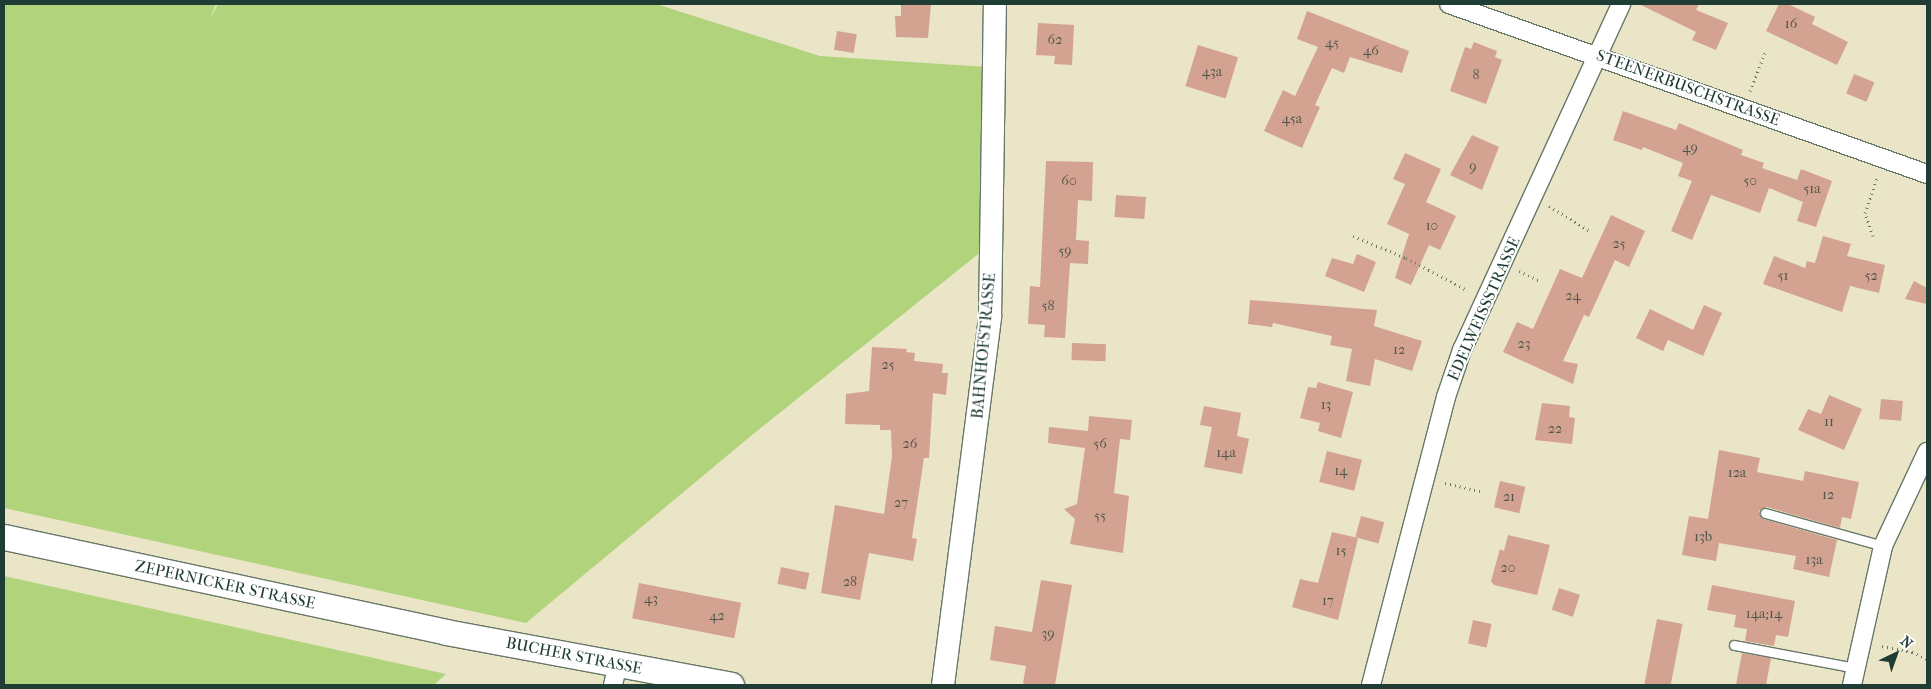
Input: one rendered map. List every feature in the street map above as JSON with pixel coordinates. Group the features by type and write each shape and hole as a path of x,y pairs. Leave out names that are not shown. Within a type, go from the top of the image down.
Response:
{"main road":[{"name":"ZEPERNICKER STRASSE","path":"4,537 446,632"},
{"name":"BUCHER STRASSE","path":"446,632 615,675 731,685"}],"street":[{"name":"BAHNHOFSTRASSE","path":"943,685 990,317 994,4"},
{"name":"STEENERBUSCHSTRASSE","path":"1449,4 1927,174"},
{"name":"EDELWEISSSTRASSE","path":"1371,685 1446,397 1485,300 1533,199 1620,4"},
{"path":"1852,685 1883,546 1927,452"}],"lane":[{"path":"1765,514 1883,546"},
{"path":"1734,644 1856,668"}],"path":[{"path":"1743,108 1766,50"},
{"path":"1874,236 1865,213 1883,159"},
{"path":"1533,199 1590,231"},
{"path":"1353,236 1406,258 1485,300"},
{"path":"1425,478 1480,491"},
{"path":"1861,643 1912,652 1927,658"}],"green space":[{"path":"4,4 216,4 210,19 218,4 656,4 820,56 987,67 992,243 752,435 526,623 4,508"},
{"path":"4,576 446,674 434,685 4,685"}],"building":[{"path":"901,4 931,4 928,38 896,37 895,16 901,16"},
{"path":"1639,4 1699,4 1696,10 1728,23 1716,50 1692,40 1696,32"},
{"path":"1779,4 1788,4 1815,17 1812,24 1848,42 1837,65 1766,31"},
{"path":"1307,11 1409,51 1402,73 1350,57 1344,73 1332,68 1315,105 1320,107 1302,148 1264,131 1283,90 1295,96 1318,47 1297,39"},
{"path":"1038,23 1074,25 1072,65 1054,64 1055,56 1036,55"},
{"path":"837,31 857,34 854,53 834,50"},
{"path":"1474,42 1497,51 1495,57 1502,60 1486,104 1450,91 1465,47 1471,49"},
{"path":"1198,45 1238,57 1226,98 1185,86"},
{"path":"1854,74 1874,82 1867,102 1846,93"},
{"path":"1623,111 1676,130 1679,123 1743,150 1741,155 1764,163 1762,168 1797,180 1801,169 1832,181 1816,227 1797,221 1803,202 1769,188 1760,213 1711,195 1692,240 1671,231 1692,181 1678,176 1683,163 1643,147 1642,150 1613,140"},
{"path":"1472,135 1499,147 1482,190 1450,175"},
{"path":"1405,153 1441,169 1426,202 1456,216 1440,250 1429,245 1411,285 1395,278 1409,234 1387,224 1405,184 1393,179"},
{"path":"1046,161 1093,162 1092,201 1078,200 1076,240 1089,241 1088,264 1070,263 1065,338 1044,337 1045,325 1028,324 1030,286 1040,287"},
{"path":"1116,195 1146,197 1144,219 1114,217"},
{"path":"1611,215 1645,231 1629,267 1615,260 1589,317 1584,315 1563,361 1578,364 1573,384 1503,352 1517,322 1533,329 1560,269 1582,278"},
{"path":"1823,236 1851,244 1847,256 1885,265 1879,293 1850,286 1842,312 1763,284 1774,256 1805,268 1807,261 1815,263"},
{"path":"1357,254 1376,262 1364,292 1325,276 1332,258 1353,264"},
{"path":"1914,281 1927,288 1927,304 1905,299"},
{"path":"1250,300 1377,310 1374,326 1422,341 1412,371 1375,359 1370,386 1346,381 1352,349 1330,345 1332,336 1273,323 1272,327 1248,324"},
{"path":"1704,305 1722,313 1703,356 1668,340 1663,351 1636,338 1650,309 1693,330"},
{"path":"1072,343 1106,344 1105,361 1071,360"},
{"path":"872,347 907,349 906,352 915,353 914,361 943,364 942,373 948,373 946,395 933,393 929,458 924,458 912,538 917,539 913,561 869,553 860,600 821,593 835,505 884,514 892,456 891,430 880,430 880,425 845,424 846,394 869,391"},
{"path":"1318,382 1353,392 1341,438 1318,431 1320,423 1300,418 1308,387 1316,388"},
{"path":"1829,395 1862,409 1844,450 1798,430 1808,409 1821,414"},
{"path":"1881,399 1903,401 1901,421 1879,419"},
{"path":"1542,403 1570,406 1569,417 1575,418 1572,444 1535,440"},
{"path":"1204,406 1241,413 1237,436 1249,439 1242,474 1204,467 1212,427 1200,425"},
{"path":"1089,416 1132,420 1130,440 1120,439 1114,493 1129,496 1123,553 1070,544 1075,519 1064,509 1077,504 1085,448 1048,443 1049,427 1088,431"},
{"path":"1719,450 1760,458 1757,472 1803,481 1805,471 1859,482 1851,519 1842,517 1840,528 1767,507 1759,511 1763,519 1837,540 1829,577 1793,569 1796,556 1719,543 1716,561 1682,555 1689,516 1708,519"},
{"path":"1327,451 1362,460 1354,491 1319,482"},
{"path":"1500,481 1525,487 1519,513 1494,507"},
{"path":"1361,516 1384,522 1378,543 1355,537"},
{"path":"1332,532 1358,538 1338,620 1292,607 1300,579 1318,583"},
{"path":"1508,535 1550,545 1537,595 1494,585 1491,581 1500,549 1504,551"},
{"path":"781,567 809,573 806,590 777,584"},
{"path":"1041,580 1072,585 1055,685 1027,685 1023,683 1026,666 990,660 995,626 1032,632"},
{"path":"639,583 741,603 734,638 632,618"},
{"path":"1712,585 1795,601 1788,637 1776,635 1774,646 1745,641 1747,629 1734,627 1736,615 1707,610"},
{"path":"1559,588 1580,595 1573,617 1552,610"},
{"path":"1657,619 1683,624 1671,685 1644,684"},
{"path":"1473,620 1492,624 1487,647 1468,643"},
{"path":"1742,653 1771,658 1766,685 1736,685"}]}
